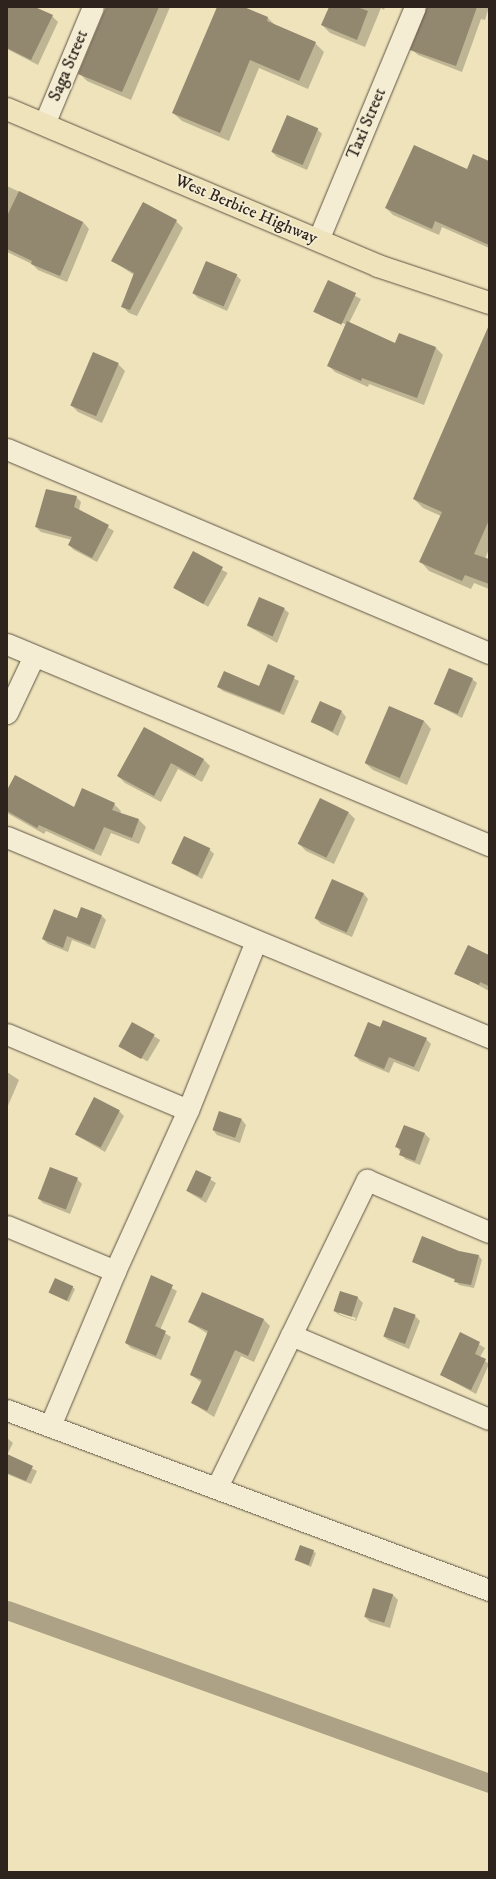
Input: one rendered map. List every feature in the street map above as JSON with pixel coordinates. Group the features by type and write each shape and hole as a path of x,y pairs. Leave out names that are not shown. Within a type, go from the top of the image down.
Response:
{"main road":[{"name":"West Berbice Highway","path":"7,109 378,266 489,303"}],"street":[{"name":"Saga Street","path":"44,124 93,7"},
{"name":"Taxi Street","path":"318,240 415,7"},
{"path":"7,449 489,653"},
{"path":"7,644 489,845"},
{"path":"7,713 34,656"},
{"path":"7,837 158,898 256,941 489,1037"},
{"path":"50,1426 115,1271 188,1110 256,941"},
{"path":"7,1034 188,1110"},
{"path":"217,1487 367,1180 489,1232"},
{"path":"7,1226 115,1271"},
{"path":"292,1335 489,1418"},
{"path":"7,1410 217,1487 489,1590"}],"building":[{"path":"7,7 35,7 53,15 31,60 7,48"},
{"path":"106,7 159,7 122,92 78,74"},
{"path":"217,7 244,7 268,17 267,21 316,42 299,81 250,60 220,133 172,113"},
{"path":"329,7 357,7 368,11 357,40 321,25"},
{"path":"427,7 477,7 456,66 410,50"},
{"path":"287,115 318,128 303,165 271,152"},
{"path":"414,145 467,169 473,154 489,161 489,245 435,221 432,229 385,208"},
{"path":"19,191 83,222 60,276 31,264 32,261 7,249 7,216"},
{"path":"143,202 177,220 130,310 121,307 134,273 111,261"},
{"path":"206,261 237,274 224,307 192,293"},
{"path":"328,280 356,293 341,325 313,312"},
{"path":"347,321 395,343 399,333 436,347 417,398 362,378 361,381 327,366"},
{"path":"489,325 489,520 474,554 489,559 489,584 465,575 462,581 419,562 442,512 413,499"},
{"path":"93,352 119,363 96,416 70,405"},
{"path":"46,489 77,496 74,507 109,525 92,558 68,545 72,537 35,527"},
{"path":"193,551 223,567 203,604 173,588"},
{"path":"259,597 285,608 273,636 247,626"},
{"path":"268,664 295,676 280,712 217,687 224,671 259,686"},
{"path":"449,668 473,678 458,714 434,704"},
{"path":"320,701 342,711 333,732 311,722"},
{"path":"389,706 424,721 400,778 365,763"},
{"path":"144,727 204,759 195,776 171,763 154,796 117,776"},
{"path":"15,775 74,807 82,788 115,803 112,810 139,819 132,838 104,827 94,850 39,825 37,828 7,811 7,790"},
{"path":"320,798 349,812 326,858 298,844"},
{"path":"184,836 210,848 198,875 171,863"},
{"path":"332,879 364,893 346,933 315,918"},
{"path":"81,907 102,915 90,945 67,936 63,948 42,939 54,909 77,918"},
{"path":"468,945 489,955 489,986 480,982 479,985 454,974"},
{"path":"383,1020 427,1038 414,1067 389,1057 384,1069 354,1056 368,1022 380,1027"},
{"path":"132,1022 155,1035 141,1059 118,1046"},
{"path":"94,1097 120,1110 101,1148 75,1134"},
{"path":"219,1111 242,1119 235,1138 212,1130"},
{"path":"404,1125 425,1133 415,1161 399,1155 401,1149 395,1147"},
{"path":"50,1167 78,1178 66,1209 38,1199"},
{"path":"196,1170 211,1177 202,1198 186,1191"},
{"path":"422,1236 459,1251 479,1255 471,1285 454,1282 455,1279 412,1262"},
{"path":"151,1275 173,1285 155,1326 166,1331 156,1356 125,1343"},
{"path":"55,1278 73,1286 67,1301 48,1293"},
{"path":"340,1291 358,1297 352,1317 334,1311"},
{"path":"202,1292 264,1319 248,1356 235,1350 207,1411 191,1403 202,1380 190,1375 208,1331 188,1322"},
{"path":"394,1307 416,1315 405,1344 383,1336"},
{"path":"460,1332 480,1342 475,1354 486,1359 471,1390 440,1375"},
{"path":"7,1454 33,1466 26,1481 7,1473"},
{"path":"300,1545 314,1550 309,1565 295,1560"},
{"path":"373,1588 393,1594 384,1623 364,1617"}],"waterway":[{"path":"7,1610 489,1783"}]}
